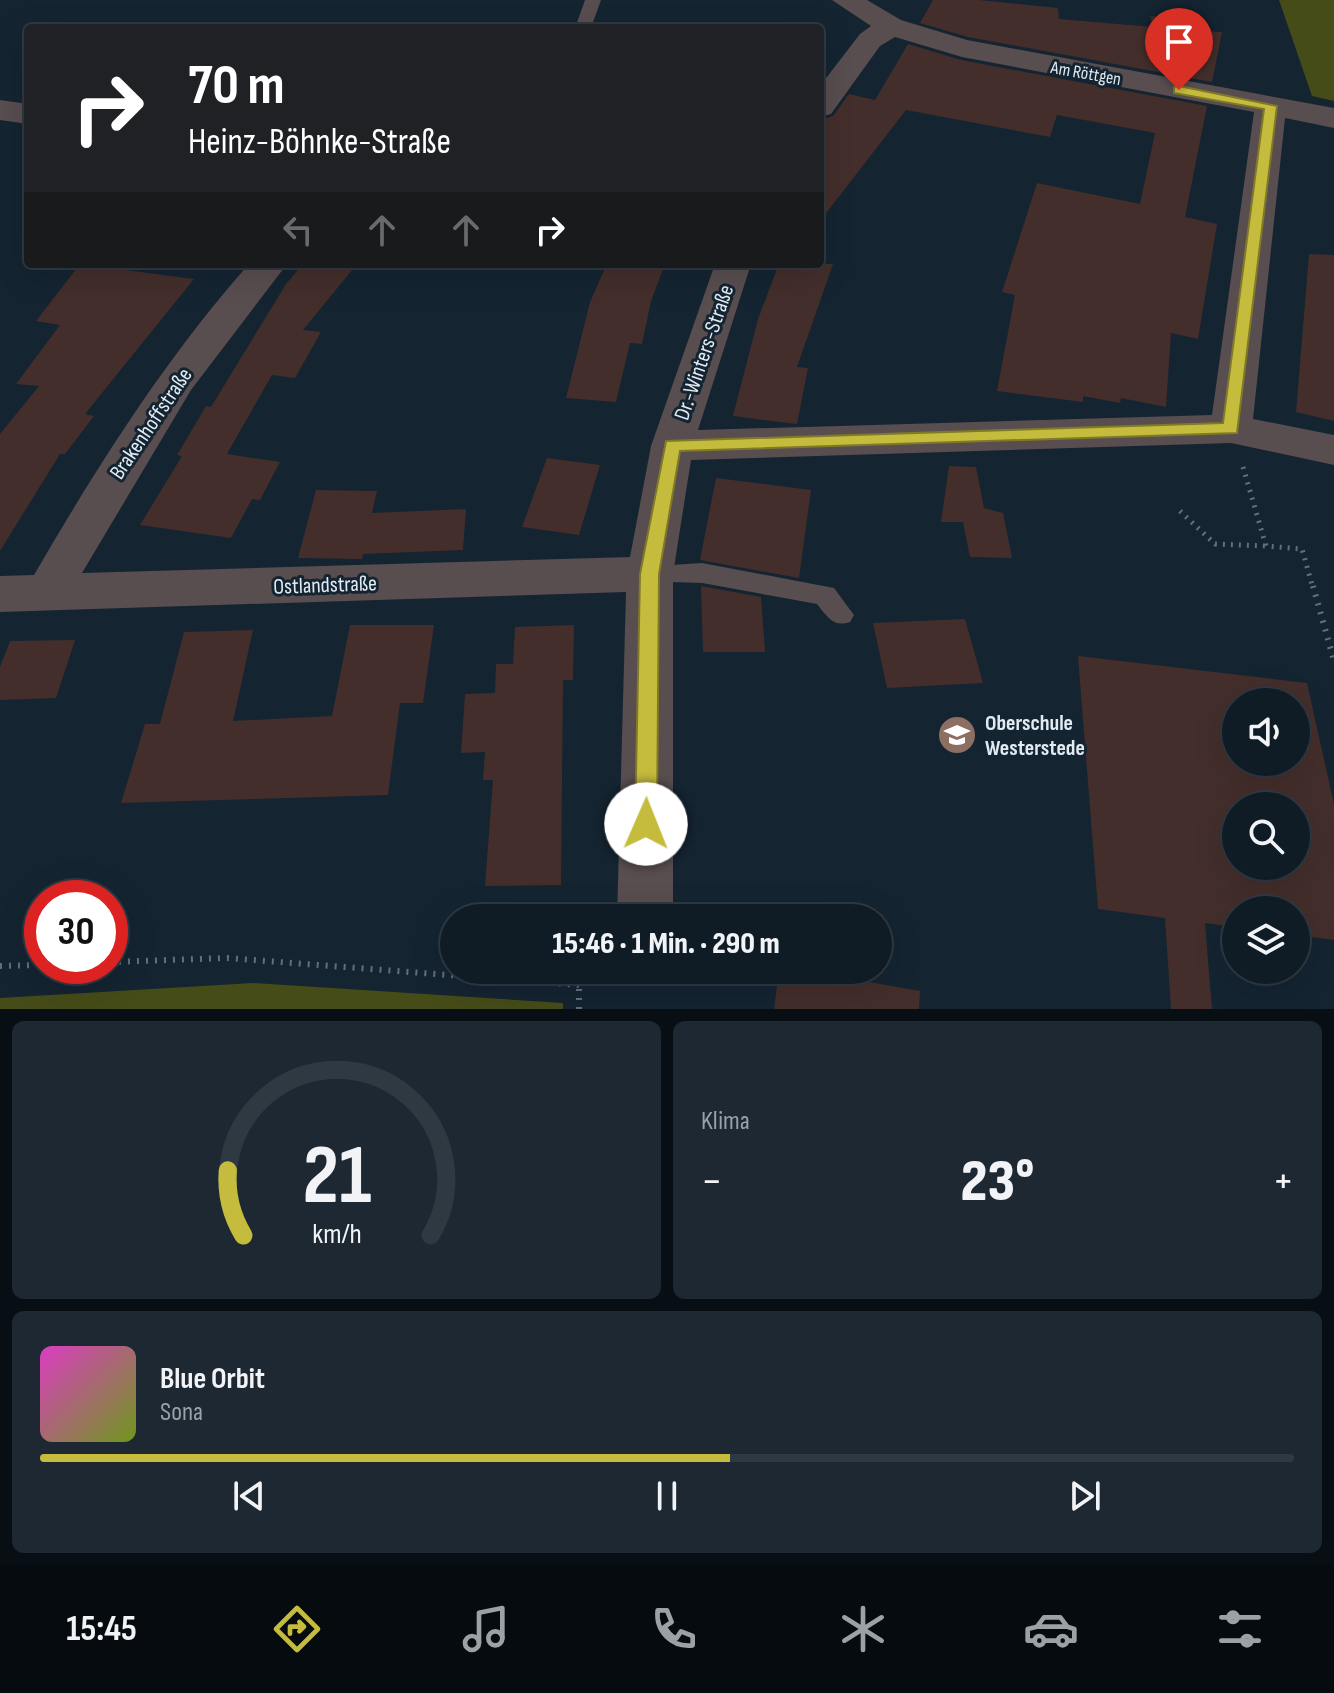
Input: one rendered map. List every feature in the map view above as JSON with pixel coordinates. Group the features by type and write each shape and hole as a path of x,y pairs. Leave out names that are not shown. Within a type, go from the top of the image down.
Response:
{"street":[{"name":"Am Röttgen","path":"846,0 891,26 933,41 996,57 1334,118"},
{"path":"824,102 870,40 891,26"},
{"path":"1231,429 1271,106"},
{"path":"0,110 24,113"},
{"name":"Brakenhoffstraße","path":"48,592 119,465 187,369 266,268"},
{"name":"Dr.-Winters-Straße","path":"645,904 650,574 672,446 732,268"},
{"path":"672,446 1231,429 1334,450"},
{"name":"Ostlandstraße","path":"0,594 650,574"}],"lane":[{"path":"584,24 593,0"},
{"path":"650,574 702,573 825,595 841,615"}],"path":[{"path":"1231,429 1266,546"},
{"path":"1180,511 1215,544 1302,549 1334,661"},
{"path":"128,961 227,958 579,985 579,1009"},
{"path":"0,966 24,965"}],"green space":[{"path":"1279,0 1334,0 1334,101 1312,96"},
{"path":"253,983 563,1003 563,1009 0,1009 0,998"}],"building":[{"path":"933,0 979,0 1058,8 1059,19 1153,27 1150,16 1183,18 1186,30 1222,32 1212,82 968,37 920,23"},
{"path":"908,44 961,60 1207,106 1185,217 1217,224 1198,339 1171,333 1166,407 1121,398 1120,403 1083,396 1083,402 997,391 1015,295 1002,292 1037,183 1140,204 1155,133 1057,115 1050,137 906,110 824,216 824,119 833,116 849,94 875,100"},
{"path":"1309,254 1334,255 1334,421 1296,412"},
{"path":"824,264 833,264 797,367 808,368 797,424 733,416 758,319 777,268 824,268"},
{"path":"77,268 110,268 194,279 85,414 94,416 65,454 60,454 0,551 0,434 39,386 16,384 60,325 36,321"},
{"path":"300,268 354,268 303,330 321,332 295,378 272,375 227,454 280,462 260,500 252,499 231,538 140,525 182,456 177,455 206,406 211,407 286,284"},
{"path":"605,268 663,268 651,301 642,344 630,343 616,402 566,398 590,302"},
{"path":"547,458 600,465 579,535 522,527"},
{"path":"949,466 976,467 984,508 1003,513 1012,558 970,557 963,522 941,522"},
{"path":"716,478 811,490 799,578 700,560"},
{"path":"316,490 377,491 372,513 466,509 463,550 363,554 362,559 298,558"},
{"path":"701,586 761,597 765,652 703,652"},
{"path":"965,619 983,683 887,688 873,623"},
{"path":"350,625 434,625 423,703 400,703 388,795 121,803 145,724 160,724 184,632 253,630 233,721 332,716"},
{"path":"574,625 573,680 563,680 561,885 485,886 493,780 483,780 485,752 461,753 465,694 495,693 496,664 513,664 515,627"},
{"path":"75,640 56,698 0,700 0,667 10,641"},
{"name":"Oberschule Westerstede","path":"1078,656 1307,683 1308,688 1222,688 1222,776 1310,776 1310,696 1334,804 1334,940 1310,937 1310,896 1222,896 1222,925 1205,923 1212,1009 1171,1009 1165,918 1098,909"},
{"path":"777,984 880,984 920,991 919,1009 774,1009"}],"place":[{"name":"Oberschule Westerstede","path":"957,735"}],"route":[{"path":"646,824 650,574 672,446 1231,429 1271,106 1179,90"}]}
